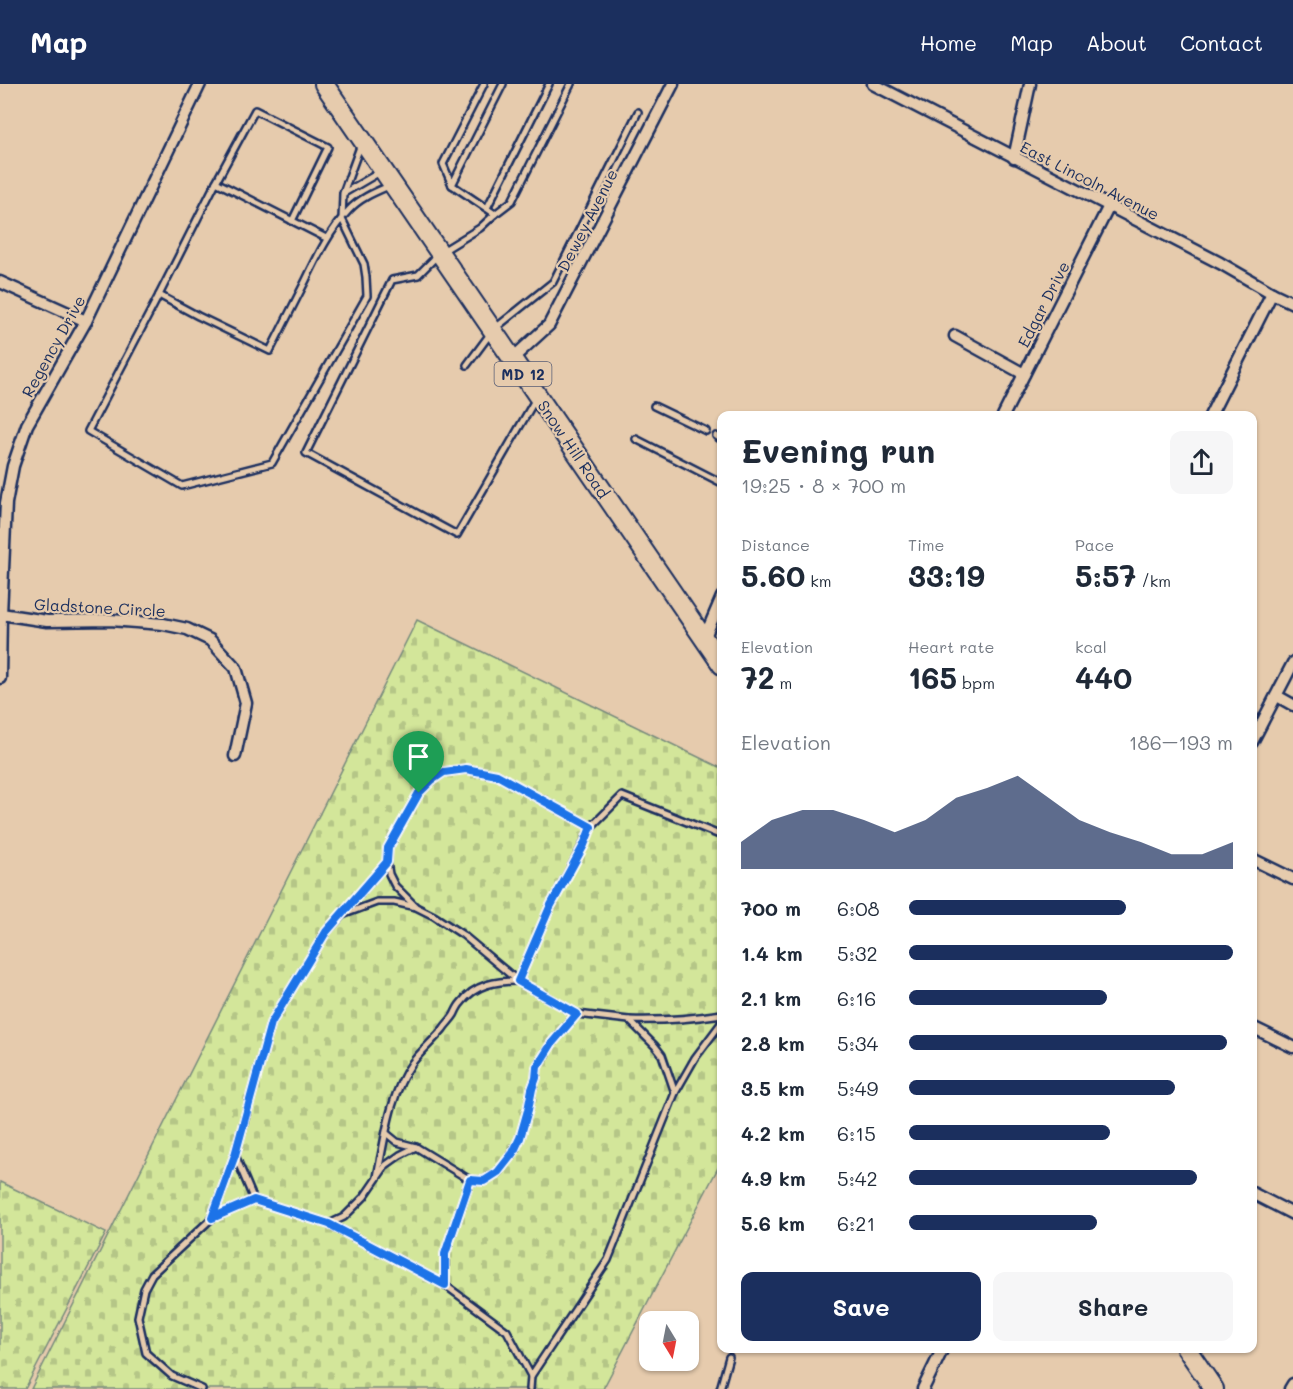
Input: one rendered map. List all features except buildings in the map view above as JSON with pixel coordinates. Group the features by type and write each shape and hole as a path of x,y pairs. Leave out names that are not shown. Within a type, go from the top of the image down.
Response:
{"main road":[{"name":"Snow Hill Road","path":"324,84 717,657"},
{"path":"1189,1353 1214,1389"}],"street":[{"name":"Regency Drive","path":"0,678 0,614 6,503 13,466 27,425 86,321 200,84"},
{"name":"Dewey Avenue","path":"513,358 549,325 673,84"},
{"name":"East Lincoln Avenue","path":"873,84 1293,303"},
{"path":"1014,158 1030,84"},
{"name":"Edgar Drive","path":"1006,411 1109,206"},
{"path":"0,282 86,321"},
{"path":"1213,411 1272,293"},
{"path":"955,336 1024,374"},
{"path":"704,639 717,609"},
{"name":"Gladstone Circle","path":"0,614 47,621 110,620 163,624 187,629 210,640 236,668 246,703 236,756"},
{"path":"1257,733 1293,663"},
{"path":"1277,696 1293,705"},
{"path":"1257,861 1293,879"},
{"path":"1257,1029 1293,1047"},
{"path":"1257,1196 1293,1214"},
{"path":"923,1389 941,1353"},
{"path":"1290,1389 1293,1384"}],"lane":[{"path":"484,84 443,164 452,184 495,214"},
{"path":"452,184 503,84"},
{"path":"487,208 549,84"},
{"path":"537,396 457,535 306,453 392,280 418,275 441,252 480,228 512,201 571,84"},
{"path":"292,221 328,147 255,110 88,430 182,486 272,463 367,296 364,264 342,219 344,193 363,140"},
{"path":"467,365 494,330 553,282 638,112"},
{"path":"344,193 356,184 389,177"},
{"path":"159,295 270,351 326,238 349,210 360,200 376,191 389,177"},
{"path":"216,182 326,238"},
{"path":"654,406 706,431"},
{"path":"636,439 717,480"},
{"path":"417,907 395,886 389,874 388,848 419,793 444,772 466,769 497,775 591,827"},
{"path":"518,981 550,907 584,845 591,827 622,796 717,834"},
{"path":"212,1218 235,1155 271,1023 326,932 387,862"},
{"path":"342,915 377,902 394,902 417,907 463,934 518,981 577,1014 657,1021 717,1015"},
{"path":"377,1177 400,1082 413,1062 440,1033 470,993 483,985 499,981 518,981"},
{"path":"386,1133 397,1142 416,1147 470,1180 484,1181 498,1172 513,1153 528,1110 537,1067 552,1043 577,1014"},
{"path":"628,1020 662,1055 675,1093"},
{"path":"530,1389 531,1376 608,1260 675,1093 695,1058 717,1029"},
{"path":"329,1224 344,1217 364,1197 386,1165 416,1147"},
{"path":"235,1155 254,1200"},
{"path":"445,1285 445,1254 470,1180"},
{"path":"202,1389 172,1376 146,1353 138,1317 144,1288 152,1274 212,1218 254,1200 329,1224 445,1285 507,1331 531,1376"},
{"path":"720,1389 729,1357"}],"green space":[{"path":"417,620 717,766 717,1170 644,1311 639,1311 639,1320 603,1389 31,1389"},
{"path":"0,1182 106,1233 25,1389 0,1389"}],"route":[{"path":"466,769 497,775 591,827 584,845 550,907 518,981 577,1014 552,1043 537,1067 528,1110 513,1153 498,1172 484,1181 470,1180 445,1254 445,1285 329,1224 254,1200 212,1218 235,1155 271,1023 326,932 387,862 388,848 419,793 444,772 466,769"}]}
